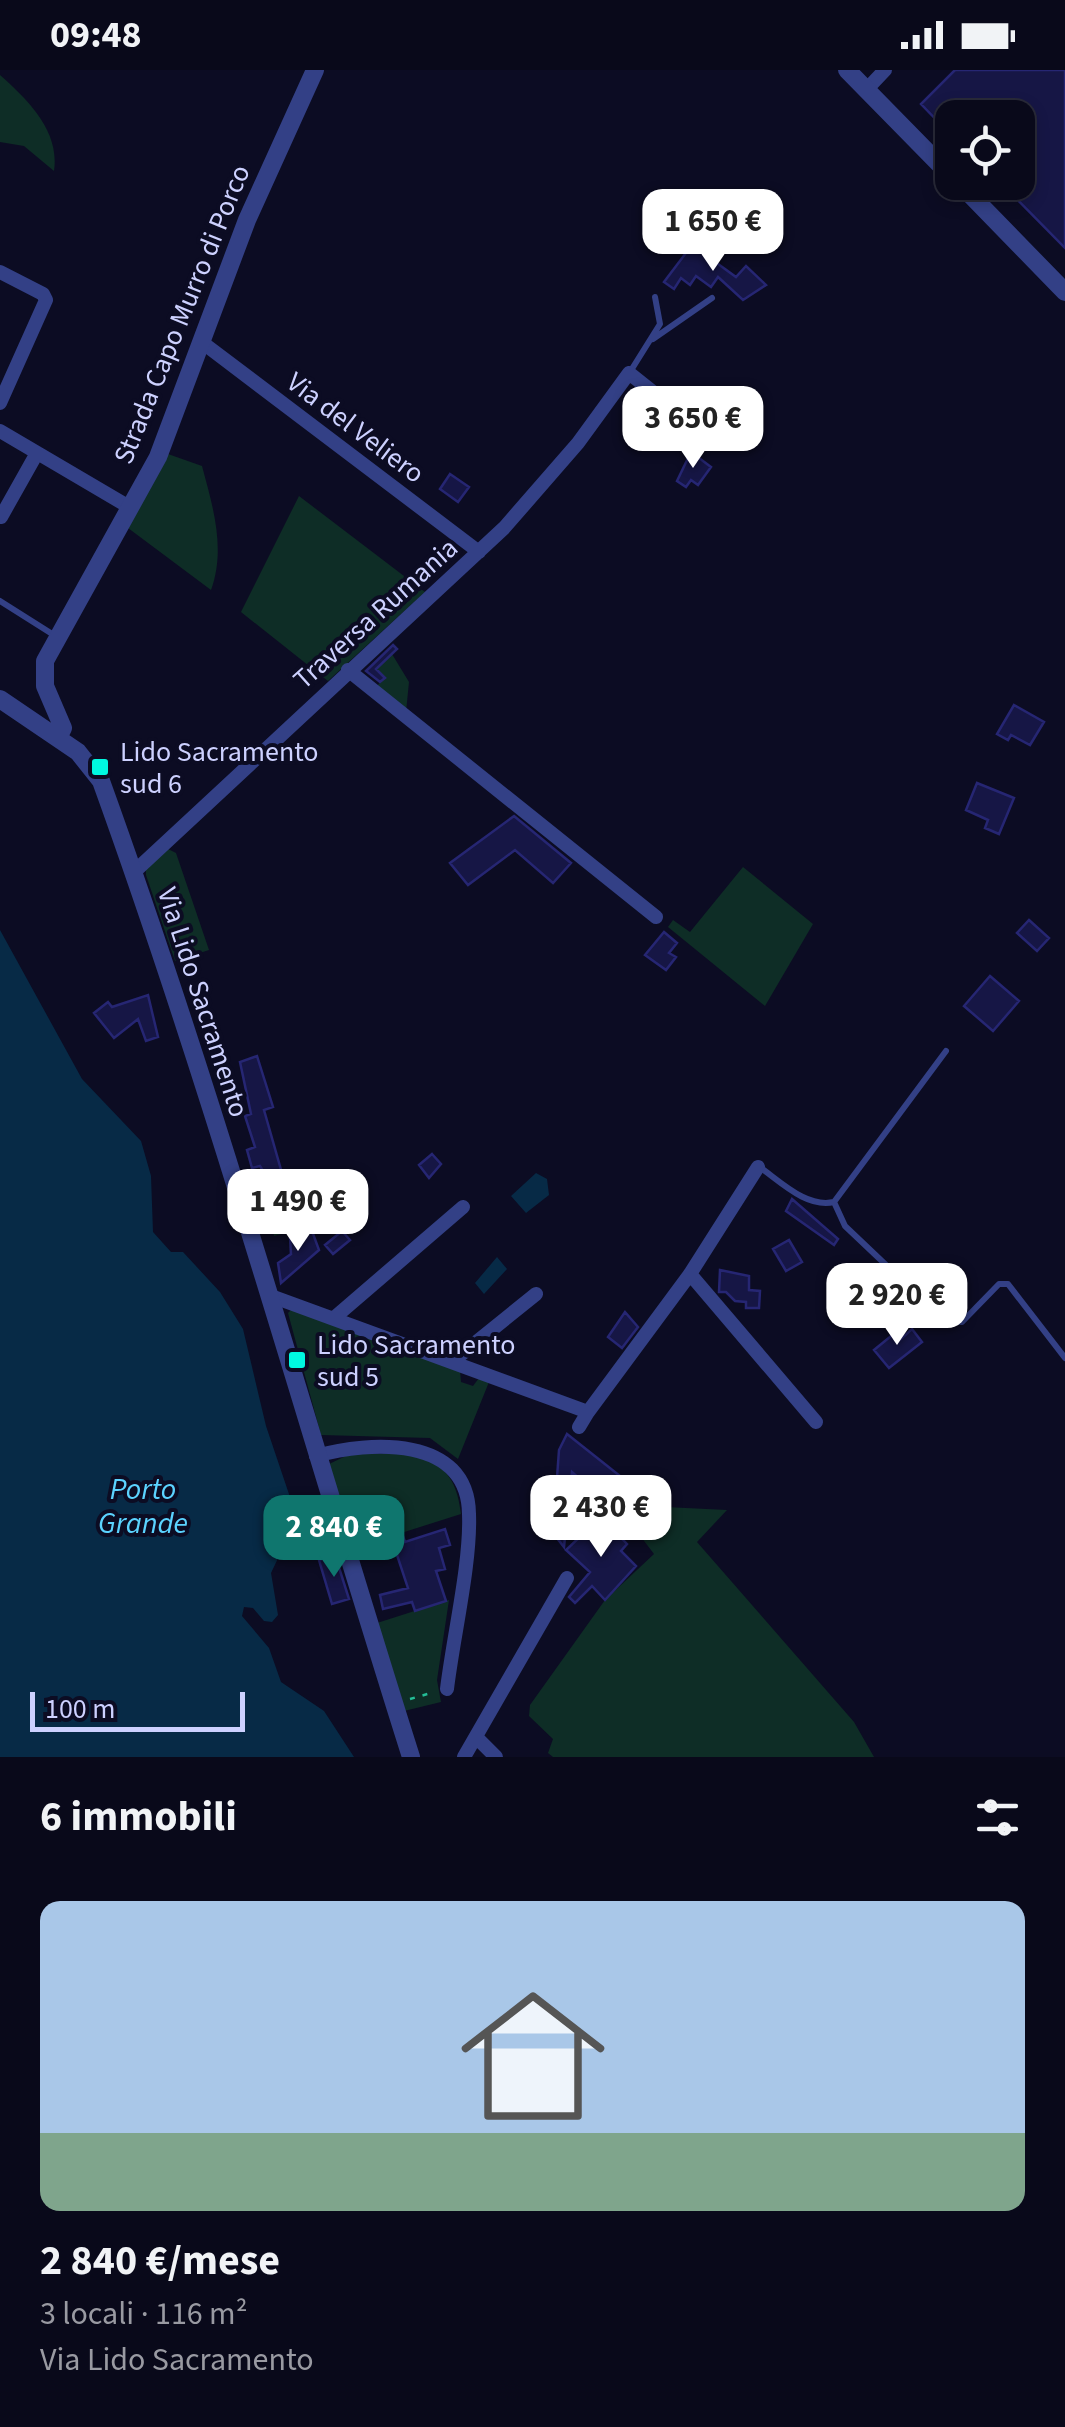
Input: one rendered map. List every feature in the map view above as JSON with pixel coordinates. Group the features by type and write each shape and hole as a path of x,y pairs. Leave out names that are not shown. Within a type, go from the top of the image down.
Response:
{"street":[{"name":"Strada Capo Murro di Porco","path":"58,738 63,728 42,671 158,457 247,220 315,70"},
{"path":"847,70 935,159"},
{"path":"867,89 885,70"},
{"path":"976,200 1065,292"},
{"path":"0,272 44,294 46,300 0,403"},
{"name":"Via del Veliero","path":"203,343 479,552"},
{"path":"629,374 713,440"},
{"name":"Traversa Rumania","path":"134,872 479,552 530,500 629,374"},
{"path":"0,432 131,508"},
{"path":"1,517 37,452"},
{"path":"348,670 656,917"},
{"name":"Via Lido Sacramento","path":"0,699 78,752 102,781 272,1296 316,1456 411,1757"},
{"path":"579,1427 690,1274 758,1167"},
{"path":"334,1318 463,1207"},
{"path":"690,1274 816,1422"},
{"path":"453,1361 536,1294"},
{"path":"272,1296 588,1412"},
{"path":"316,1456 345,1448 413,1448 435,1456 458,1478 470,1512 447,1689"},
{"path":"464,1757 567,1578"},
{"path":"476,1737 496,1757"}],"lane":[{"path":"629,374 660,324 654,298"},
{"path":"652,340 712,298"},
{"path":"0,601 58,638"},
{"path":"758,1167 808,1200 834,1202 946,1050"},
{"path":"834,1202 845,1226 944,1320 962,1322 999,1284 1008,1284 1065,1358"}],"path":[{"path":"394,1703 447,1689"}],"green space":[{"path":"0,75 40,117 52,143 54,171 24,146 0,142"},
{"path":"168,454 202,466 218,544 211,590 128,528"},
{"path":"299,496 425,592 328,681 241,612"},
{"path":"392,654 409,682 406,712 376,687 384,678 376,669"},
{"path":"168,849 176,853 209,950 175,961 146,875 146,869"},
{"path":"743,867 813,924 765,1006 668,927 673,920 690,932"},
{"path":"307,1210 317,1218 309,1226 274,1236 271,1222"},
{"path":"292,1309 460,1370 461,1382 473,1386 479,1378 489,1382 458,1459 430,1438 321,1435 288,1313"},
{"path":"350,1454 407,1455 437,1465 456,1492 461,1514 354,1548 327,1465"},
{"path":"645,1506 727,1510 697,1542 854,1722 874,1757 553,1757 548,1753 553,1739 529,1716 530,1705 605,1600 654,1554 635,1529"},
{"path":"449,1600 437,1680 441,1702 404,1711 377,1623"}],"water":[{"name":"Porto Grande","path":"0,930 82,1079 141,1141 151,1176 153,1232 171,1252 183,1252 220,1292 243,1329 266,1426 292,1503 291,1531 271,1573 278,1615 272,1622 264,1621 253,1608 244,1607 242,1616 269,1648 281,1682 324,1711 354,1757 0,1757"},
{"path":"536,1173 547,1179 549,1195 526,1213 511,1196"},
{"path":"497,1257 507,1269 484,1294 475,1283"}],"building":[{"path":"955,70 1065,70 1065,248 1018,200 1035,200 1035,100 935,100 935,118 921,104"},
{"path":"692,245 736,277 746,266 766,285 743,300 718,277 711,287 696,276 690,285 681,278 674,289 664,282"},
{"path":"691,452 711,467 698,485 691,480 686,487 677,481"},
{"path":"450,474 469,487 458,502 440,489"},
{"path":"393,645 397,649 376,669 385,678 380,682 366,671"},
{"path":"1014,705 1044,722 1030,745 1011,735 1008,740 997,734"},
{"path":"977,783 1014,798 999,834 985,828 988,820 966,810"},
{"path":"514,816 571,863 553,883 515,850 468,885 450,863"},
{"path":"1029,920 1049,938 1037,951 1017,933"},
{"path":"664,932 677,943 669,953 676,957 666,970 645,955"},
{"path":"990,976 1019,1001 993,1031 964,1006"},
{"path":"148,995 158,1037 146,1041 138,1019 114,1038 94,1013 108,1002 112,1007"},
{"path":"257,1056 273,1107 264,1110 291,1205 277,1209 268,1179 260,1166 252,1168 247,1150 255,1147 245,1116 251,1114 240,1062"},
{"path":"432,1154 441,1164 429,1178 419,1165"},
{"path":"792,1199 838,1239 834,1245 786,1211"},
{"path":"312,1231 319,1250 281,1283 278,1263 291,1254 290,1238"},
{"path":"342,1231 350,1240 333,1254 325,1245"},
{"path":"789,1240 802,1262 786,1271 773,1249"},
{"path":"720,1270 749,1276 749,1290 760,1291 759,1308 746,1308 746,1302 719,1292"},
{"path":"625,1312 638,1327 622,1348 608,1337"},
{"path":"912,1329 922,1342 889,1368 874,1350 896,1332 901,1339"},
{"path":"567,1434 654,1503 623,1501 615,1510 572,1472 564,1547 553,1533 559,1450"},
{"path":"601,1517 627,1544 621,1551 636,1566 605,1600 592,1586 575,1603 569,1597 590,1572 566,1550"},
{"path":"445,1529 450,1545 439,1548 445,1569 436,1571 446,1601 415,1611 412,1602 383,1609 380,1595 408,1588 391,1537 402,1533 405,1542"},
{"path":"335,1555 349,1599 332,1604 319,1560"}],"place":[{"name":"Lido Sacramento sud 6","path":"100,767"},
{"name":"Lido Sacramento sud 5","path":"297,1360"}]}
